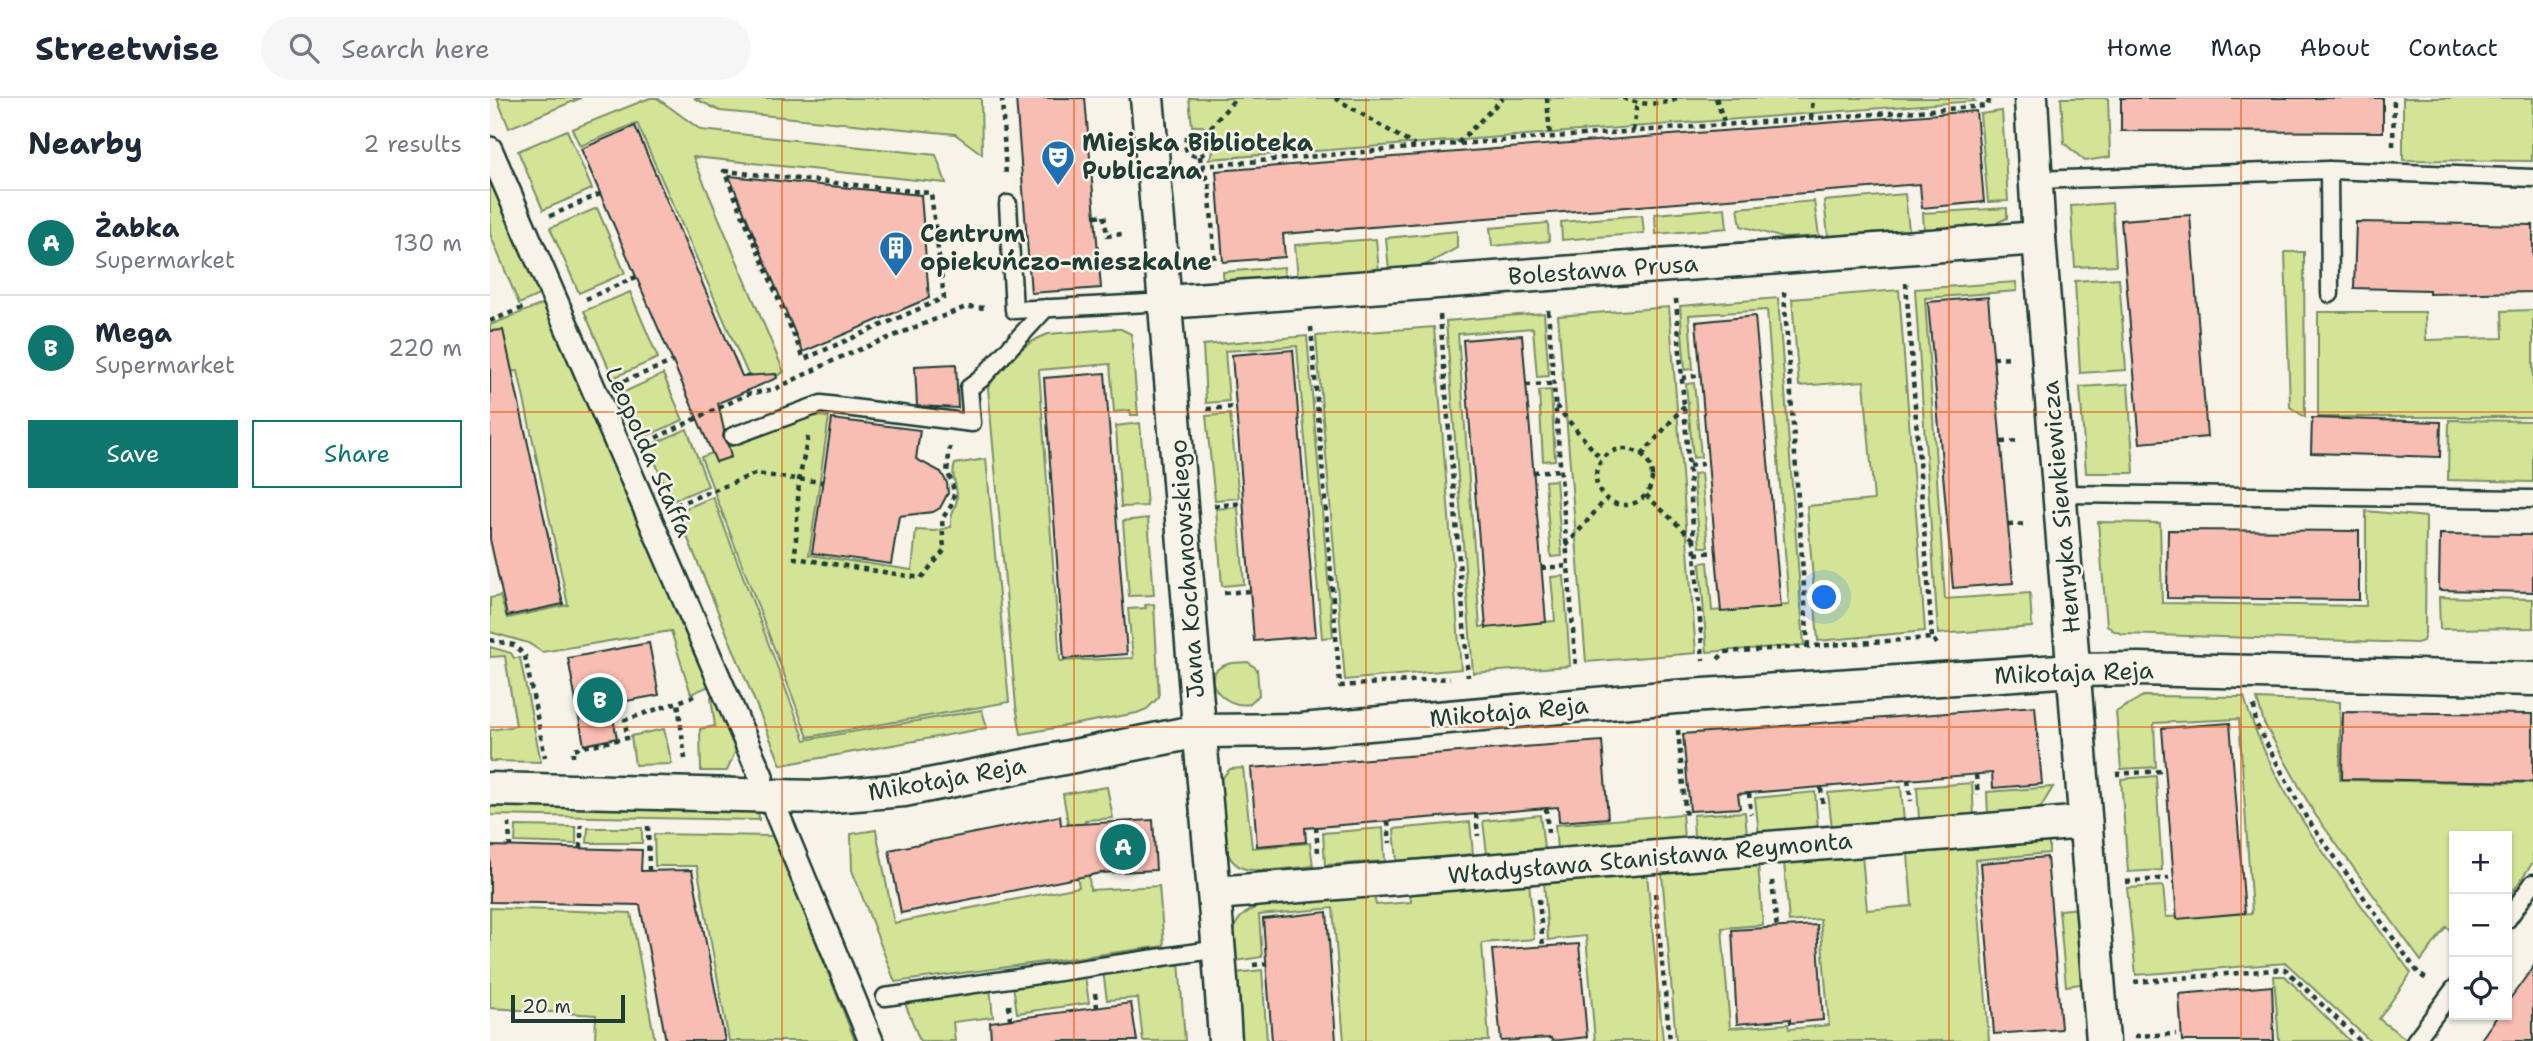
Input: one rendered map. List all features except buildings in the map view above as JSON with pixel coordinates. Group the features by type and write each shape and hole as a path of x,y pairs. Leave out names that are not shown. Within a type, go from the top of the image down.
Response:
{"street":[{"name":"Jana Kochanowskiego","path":"1147,98 1167,302 1199,731 1216,892 1225,1041"},
{"name":"Henryka Sienkiewicza","path":"2031,98 2039,238 2103,1041"},
{"name":"Leopolda Staffa","path":"490,149 761,776"},
{"name":"Bolesława Prusa","path":"1167,302 2039,238"},
{"name":"Mikołaja Reja","path":"490,789 819,797 904,790 1199,731 1301,730 1675,698 2074,670 2250,671 2533,679"},
{"path":"776,811 871,1041"},
{"name":"Władysława Stanisława Reymonta","path":"1216,892 2085,822"}],"lane":[{"path":"2329,170 2330,294"},
{"path":"2035,180 2329,170 2533,178"},
{"path":"1008,204 1014,310 1167,302"},
{"path":"733,436 821,404 972,423 969,388 981,379 1046,308"},
{"path":"2060,494 2533,499"},
{"path":"2512,913 2533,883"},
{"path":"885,996 1219,949"},
{"path":"2415,1041 2449,996"}],"path":[{"path":"1002,98 1006,168"},
{"path":"1204,135 1236,98"},
{"path":"1335,98 1417,147"},
{"path":"1457,144 1503,98"},
{"path":"1547,98 1549,137"},
{"path":"1623,98 1658,104 1680,98"},
{"path":"1716,98 1725,124"},
{"path":"1811,118 1813,98"},
{"path":"1200,166 1417,147 1987,106 1990,98"},
{"path":"2393,173 2394,98"},
{"path":"1633,131 1637,102"},
{"path":"1193,133 1204,135 1208,141 1208,149 1199,156 1189,153 1185,142 1193,133"},
{"path":"1199,156 1200,166 1209,182 1217,298"},
{"path":"724,171 931,193 941,266 944,298 804,359 724,171"},
{"path":"522,227 600,194"},
{"path":"1095,216 1104,215 1107,236 1122,234"},
{"path":"1121,220 1122,234 1126,242"},
{"path":"1903,248 1932,638 1942,650"},
{"path":"1779,257 1808,647"},
{"path":"941,266 1011,260"},
{"path":"1672,264 1702,645"},
{"path":"1544,274 1576,668 1586,667"},
{"path":"490,321 636,277"},
{"path":"1437,282 1468,677"},
{"path":"1307,291 1340,686 1481,676"},
{"path":"639,446 747,394 775,389 841,357 966,307 1014,310"},
{"path":"595,394 672,362"},
{"path":"1682,378 1700,375"},
{"path":"1526,385 1553,384"},
{"path":"821,404 808,435 799,480 795,558 921,578 944,551 942,519 951,506 954,494 947,472 954,420"},
{"path":"1555,405 1601,459"},
{"path":"1642,455 1684,406"},
{"path":"1621,449 1642,455 1651,467 1652,482 1646,495 1634,505 1619,506 1605,500 1597,488 1595,473 1601,459 1613,450 1621,449"},
{"path":"1689,466 1708,463"},
{"path":"1533,472 1560,470"},
{"path":"649,516 755,474 822,482"},
{"path":"1646,495 1694,540"},
{"path":"1566,546 1605,500"},
{"path":"1695,554 1716,552"},
{"path":"1541,568 1568,566"},
{"path":"1715,662 1725,652 1932,638"},
{"path":"490,640 514,645 525,656 547,768"},
{"path":"2250,671 2256,724 2306,817 2419,974 2449,990"},
{"path":"573,749 627,738 625,720 722,686"},
{"path":"1675,698 1686,818"},
{"path":"678,702 687,771"},
{"path":"2112,775 2162,771"},
{"path":"1976,775 1979,797"},
{"path":"1908,780 1911,801"},
{"path":"1821,788 1823,813"},
{"path":"1749,793 1751,816"},
{"path":"1546,808 1548,835"},
{"path":"1476,814 1478,840"},
{"path":"1388,821 1390,847"},
{"path":"509,822 510,846"},
{"path":"581,824 581,848"},
{"path":"648,824 649,871"},
{"path":"1316,827 1318,851"},
{"path":"1768,848 1777,929"},
{"path":"1652,857 1670,1041"},
{"path":"1536,867 1543,947"},
{"path":"2121,883 2169,878"},
{"path":"2130,983 2285,969 2360,1041"},
{"path":"2134,1037 2176,1034"}],"green space":[{"path":"497,98 581,98 509,128"},
{"path":"650,98 657,98 701,130 936,155 946,183 693,157 784,372 754,388 637,123 580,146 572,129"},
{"path":"694,98 981,98 982,154 955,134 720,111"},
{"path":"1189,98 1972,98 1975,101 1209,159 1215,146 1214,135 1206,128 1192,126"},
{"path":"2061,98 2108,98 2110,157 2085,161 2064,143"},
{"path":"2403,98 2533,98 2532,161 2403,160"},
{"path":"2002,111 2008,201 1988,202 1980,114"},
{"path":"567,130 592,189 543,210 518,151"},
{"path":"490,176 539,295 519,304 490,234"},
{"path":"1905,194 1909,230 1828,236 1824,201"},
{"path":"1814,201 1819,236 1783,238 1741,226 1738,208"},
{"path":"2112,203 2116,265 2075,267 2071,206"},
{"path":"597,208 625,273 579,293 550,228"},
{"path":"1725,208 1727,228 1656,234 1655,214"},
{"path":"2007,208 2007,218 1992,225 1924,230 1923,213"},
{"path":"1642,215 1644,233 1562,240 1561,222"},
{"path":"1548,223 1549,241 1492,246 1490,228"},
{"path":"1457,231 1457,248 1420,268 1389,271 1386,238"},
{"path":"1376,239 1379,272 1298,278 1295,245"},
{"path":"2285,252 2304,252 2305,417 2290,407"},
{"path":"1284,267 1285,280 1224,285 1223,272"},
{"path":"2119,278 2126,370 2080,373 2075,281"},
{"path":"2016,282 2017,291 1925,298 1945,599 2030,593 2032,627 1938,634 1915,289"},
{"path":"1899,290 1925,631 1818,641 1807,506 1874,500 1864,381 1799,386 1792,299"},
{"path":"630,292 658,358 613,378 584,311"},
{"path":"1778,298 1804,645 1707,652 1700,563 1708,562 1712,611 1789,605 1767,310 1689,315 1693,369 1685,370 1680,306"},
{"path":"545,303 714,684 691,694 671,631 542,652 528,643 490,632 490,598 500,596 507,618 568,605 518,371 490,372 490,325"},
{"path":"1669,307 1696,653 1586,662 1558,316"},
{"path":"2533,310 2533,417 2318,417 2318,312 2425,312 2426,340 2503,338 2502,311"},
{"path":"1544,313 1549,376 1537,377 1533,328 1458,334 1480,627 1555,621 1551,577 1564,576 1570,666 1473,673 1446,321"},
{"path":"1434,327 1461,669 1345,680 1316,336"},
{"path":"1121,329 1131,334 1138,415 1131,415 1130,410 1114,412 1110,364 1039,370 1060,661 1133,658 1128,609 1146,608 1145,605 1154,604 1159,697 1147,709 1137,713 1021,734 1016,706 988,388 1014,356 1039,338 1048,334"},
{"path":"1307,336 1333,637 1322,638 1297,346 1225,351 1229,401 1206,403 1203,345"},
{"path":"663,374 683,420 640,439 620,394"},
{"path":"1694,383 1701,457 1693,458 1686,384"},
{"path":"2128,384 2134,473 2086,473 2080,387"},
{"path":"1551,390 1555,460 1543,461 1539,391"},
{"path":"1230,414 1239,498 1215,500 1206,416"},
{"path":"814,416 829,417 809,555 912,570 916,530 935,531 951,527 957,499 953,473 955,464 986,459 1009,702 808,737 701,457"},
{"path":"2449,420 2533,421 2533,482 2448,480"},
{"path":"1140,423 1147,506 1121,507 1116,426"},
{"path":"687,429 708,486 672,501 648,446"},
{"path":"1701,473 1708,547 1700,547 1693,474"},
{"path":"1556,480 1562,556 1551,557 1545,481"},
{"path":"713,497 805,740 982,710 987,728 781,765 677,512"},
{"path":"1238,507 1244,584 1222,586 1216,509"},
{"path":"2366,511 2426,517 2423,641 2417,643 2122,634 2107,625 2098,522 2160,523 2162,603 2366,606"},
{"path":"1148,518 1154,595 1129,596 1123,521"},
{"path":"2439,597 2533,599 2533,628 2440,629"},
{"path":"490,647 520,658 541,762 490,761 490,730 516,726 505,656 490,657"},
{"path":"1248,662 1257,669 1259,695 1249,704 1231,702 1217,690 1213,676 1225,665"},
{"path":"719,692 738,745 727,771 701,771 700,729 715,726 711,697"},
{"path":"2143,696 2244,697 2257,735 2294,807 2339,875 2411,973 2379,1019 2409,1041 2370,1041 2286,963 2136,975 2127,888 2163,886 2166,917 2252,913 2239,719 2154,723 2156,767 2121,769 2116,712"},
{"path":"2257,699 2340,702 2340,780 2533,783 2533,862 2512,893 2512,831 2449,831 2449,929 2446,927 2421,961 2314,813 2264,723"},
{"path":"664,729 672,764 635,765 631,736"},
{"path":"1243,768 1252,848 1310,843 1313,866 1252,870 1240,867 1231,859 1222,835 1219,781 1230,769"},
{"path":"2156,776 2162,870 2128,872 2121,779"},
{"path":"1972,783 1974,815 1919,819 1917,787"},
{"path":"1107,787 1113,818 1085,820 1090,890 1159,886 1164,946 895,982 852,870 851,834 876,830 894,923 1079,887 1063,794"},
{"path":"1901,787 1904,822 1832,828 1828,793"},
{"path":"2053,787 2039,810 1988,815 1987,792"},
{"path":"1815,792 1818,828 1759,834 1755,798"},
{"path":"490,802 758,806 759,820 490,815"},
{"path":"1745,812 1747,835 1694,838 1693,815"},
{"path":"1682,814 1684,838 1557,850 1555,825"},
{"path":"1540,815 1544,848 1487,854 1483,821"},
{"path":"1470,822 1473,854 1397,861 1394,829"},
{"path":"516,826 576,827 576,844 515,842"},
{"path":"588,828 642,828 642,843 587,843"},
{"path":"1383,828 1385,861 1325,865 1323,833"},
{"path":"654,834 774,836 855,1041 729,1041 697,866 655,866"},
{"path":"2049,842 2049,853 1975,860 1989,1041 1676,1041 1662,873 1758,864 1763,925 1722,928 1730,1028 1788,1024 1789,1029 1829,1025 1820,919 1789,922 1784,862 1862,855 1867,910 1912,906 1908,854"},
{"path":"1647,874 1663,1041 1595,1041 1586,936 1548,940 1544,881"},
{"path":"1529,881 1534,939 1482,943 1489,1041 1344,1041 1333,908 1259,915 1262,957 1235,961 1235,927 1242,916 1259,906 1374,896 1376,905 1411,902 1410,890"},
{"path":"490,908 631,913 655,1041 595,1041 596,1015 490,1008"},
{"path":"2081,908 2088,983 2066,986 2059,910"},
{"path":"1179,961 1185,1041 1143,1041 1138,998 1107,1000 1103,971"},
{"path":"1262,970 1267,1041 1242,1041 1236,973"},
{"path":"1085,976 1089,1003 1017,1013 1013,985"},
{"path":"2274,976 2285,976 2350,1041 2279,1041"},
{"path":"990,988 993,1017 953,1022 955,1041 920,1041 904,1001"}],"place":[{"name":"Miejska Biblioteka Publiczna","path":"1058,187"},
{"name":"Centrum opiekuńczo-mieszkalne","path":"896,278"},
{"name":"Mega","path":"600,700"},
{"name":"Żabka","path":"1123,847"}]}
